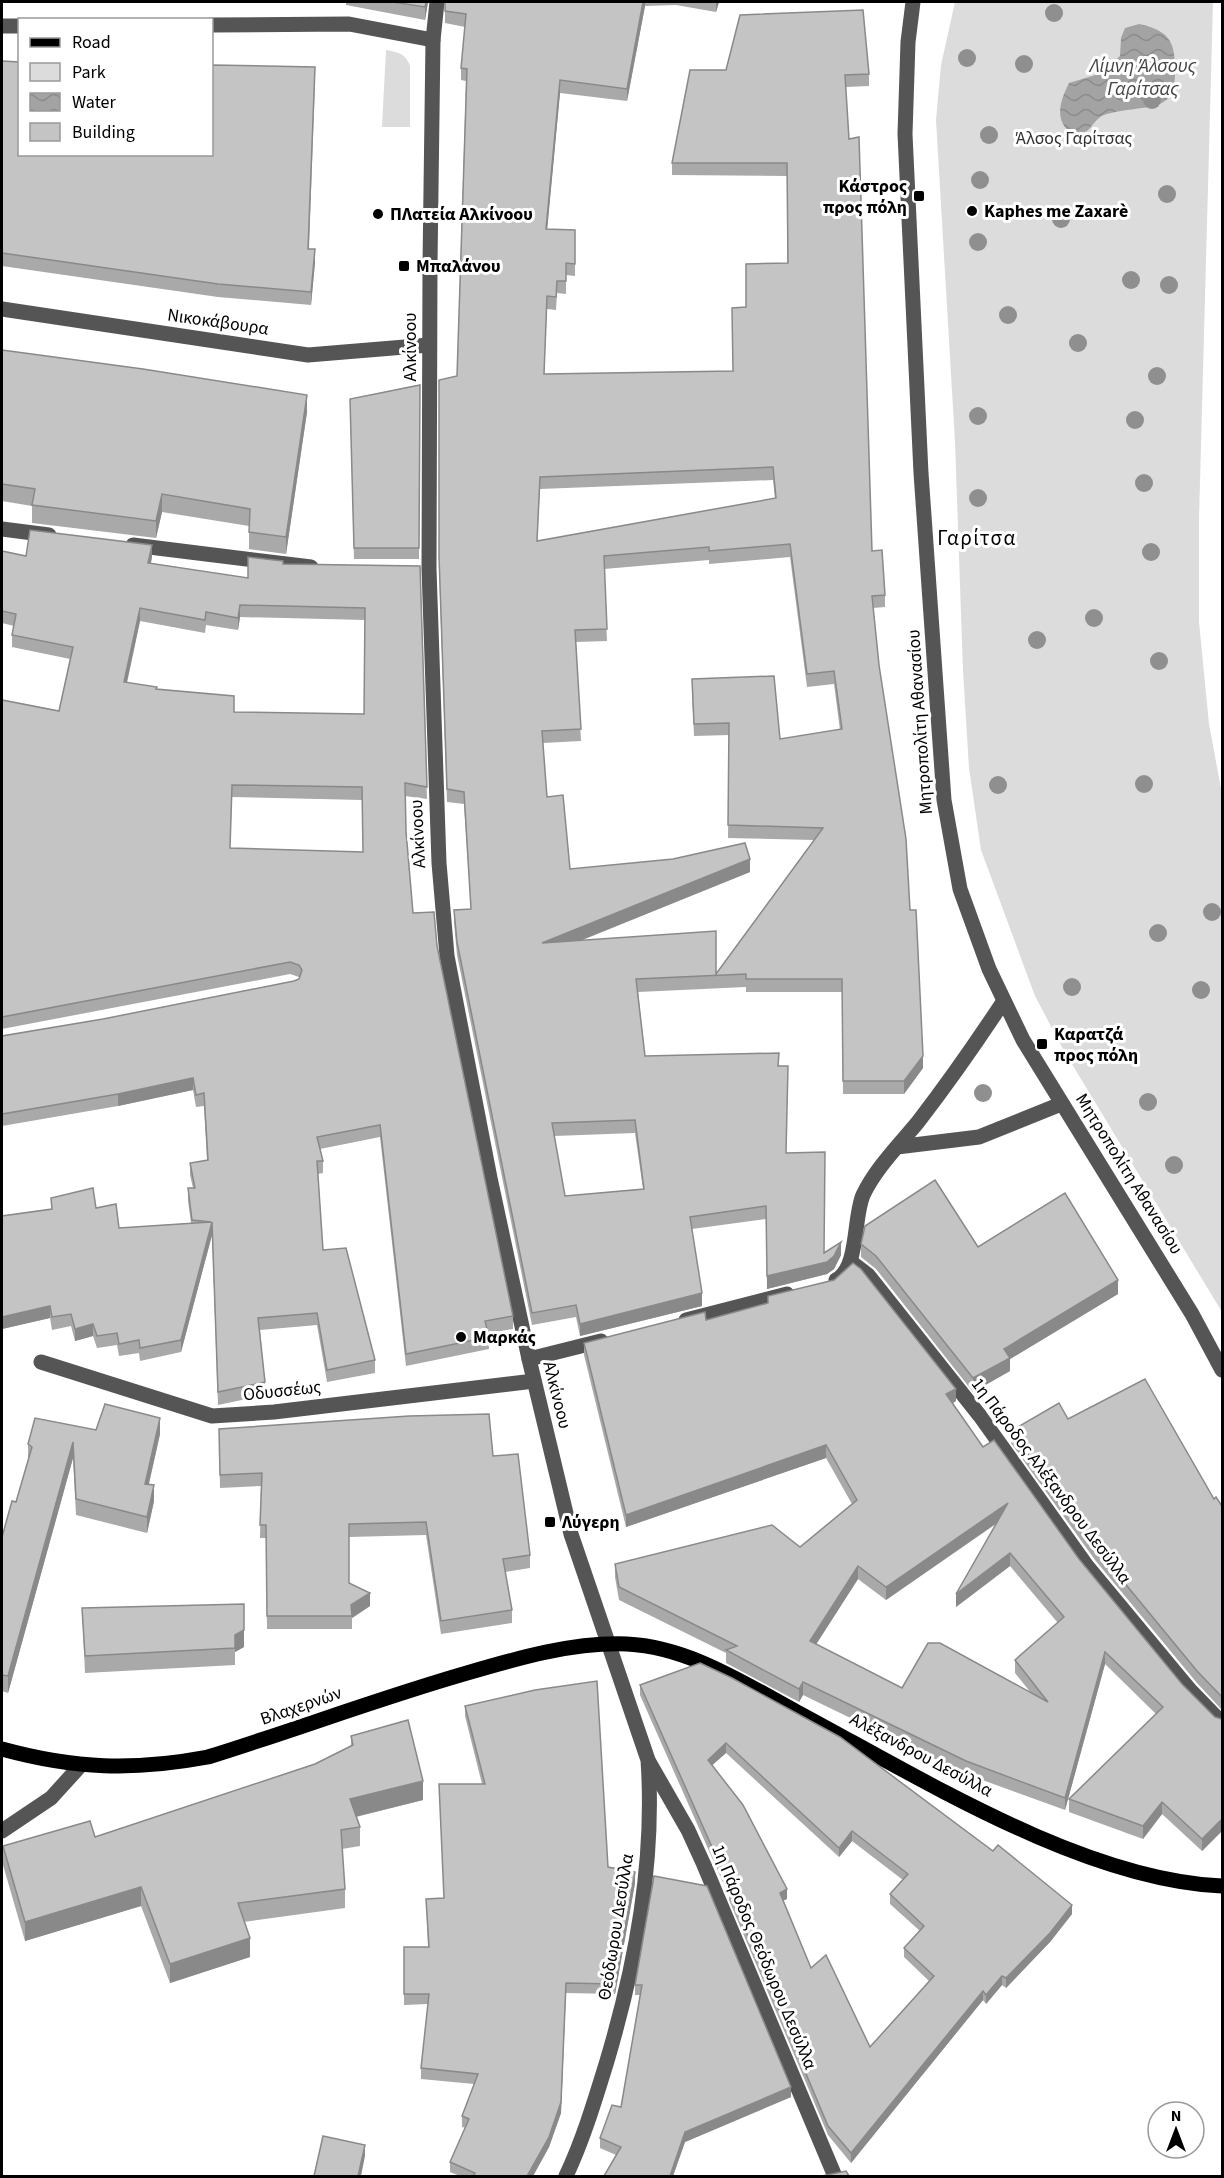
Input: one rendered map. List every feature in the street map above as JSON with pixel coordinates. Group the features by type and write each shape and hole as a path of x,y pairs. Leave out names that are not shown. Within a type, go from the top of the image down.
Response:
{"main road":[{"name":"Βλαχερνών","path":"2,1749 81,1765 140,1768 208,1757 424,1685 490,1666 568,1648 609,1644"},
{"name":"Αλέξανδρου Δεσύλλα","path":"609,1644 649,1648 699,1661 949,1792 1067,1847 1152,1875 1222,1886"}],"street":[{"name":"Αλκίνοου","path":"437,2 433,40 423,569 439,863 448,967 534,1381 571,1534 609,1644"},
{"name":"Μητροπολίτη Αθανασίου","path":"914,2 908,42 905,134 921,473 944,800 960,889 974,932 1003,1002 1061,1104 1192,1314 1222,1370"},
{"path":"213,25 349,24 433,40"},
{"path":"2,26 18,26"},
{"name":"Νικοκάβουρα","path":"2,309 308,355 429,345"},
{"path":"2,529 60,536"},
{"path":"118,543 329,569"},
{"path":"820,1286 841,1277 851,1262 858,1209 874,1176 956,1071 1003,1002"},
{"path":"897,1147 979,1137 1061,1104"},
{"name":"1η Πάροδος Αλέξανδρου Δεσύλλα","path":"851,1262 868,1275 980,1416 1087,1566 1190,1690 1222,1723"},
{"path":"671,1323 797,1291"},
{"path":"529,1359 614,1338"},
{"name":"Οδυσσέως","path":"41,1362 212,1416 274,1412 534,1381"},
{"name":"Θεόδωρου Δεσύλλα","path":"566,2176 590,2115 622,2011 636,1941 648,1850 648,1760 609,1644"},
{"name":"1η Πάροδος Θεόδωρου Δεσύλλα","path":"648,1760 688,1830 704,1865 834,2174"},
{"path":"2,1831 51,1798 81,1765"}],"green space":[{"name":"Άλσος Γαρίτσας","path":"955,2 1213,2 1199,519 1199,622 1209,724 1222,794 1222,1312 1064,1051 1035,996 981,850 969,768 963,671 955,442 936,120 941,65"},
{"path":"386,50 401,54 410,66 410,127 382,127"}],"water":[{"name":"Λίμνη Άλσους Γαρίτσας","path":"1139,24 1163,33 1173,47 1175,74 1173,89 1168,98 1161,104 1151,107 1104,115 1087,131 1073,135 1063,124 1060,111 1069,83 1102,73 1120,56 1121,38 1125,28"}],"building":[{"path":"393,2 426,2 425,7"},
{"path":"445,2 643,2 627,89 560,80 546,229 575,230 575,264 566,263 566,281 557,281 556,297 547,296 544,374 733,371 732,308 746,307 746,264 788,263 787,163 672,163 690,70 726,70 740,15 863,10 869,74 845,75 849,139 859,137 872,551 882,550 885,595 872,596 879,665 906,839 910,910 916,910 923,1056 904,1081 843,1081 842,979 746,979 746,974 636,979 645,1056 779,1053 778,1066 788,1066 786,1153 825,1152 824,1253 841,1242 834,1256 827,1262 767,1276 766,1206 690,1217 702,1293 580,1324 576,1305 532,1313 457,942 454,910 471,909 464,792 447,789 439,556 439,380 457,376 467,69 461,68 466,14 445,11","holes":["773,467 776,498 537,541 540,477","790,544 807,674 834,671 842,729 780,739 774,676 692,679 694,724 729,723 728,825 823,828 716,974 716,931 542,943 750,859 745,843 673,859 570,869 563,795 547,797 542,731 581,729 575,630 607,629 604,556 709,547 709,551","635,1120 644,1189 565,1196 552,1123"]},
{"path":"2,61 18,62 18,156 213,156 213,65 315,67 308,249 315,249 311,292 218,284 2,253"},
{"path":"2,350 307,395 286,537 249,532 250,509 162,494 156,521 32,505 35,489 2,484"},
{"path":"420,385 419,548 354,548 350,399"},
{"path":"30,530 152,545 148,563 248,578 248,557 283,561 283,564 420,566 427,787 405,783 406,831 413,913 434,912 437,946 513,1316 485,1321 489,1337 406,1354 380,1125 317,1137 323,1161 317,1161 323,1250 346,1248 375,1360 327,1370 317,1313 258,1318 265,1382 218,1392 212,1222 181,1340 140,1348 139,1340 119,1344 117,1333 97,1336 93,1324 75,1329 71,1314 52,1317 50,1306 2,1317 2,1216 52,1209 51,1198 93,1188 96,1208 116,1204 119,1228 211,1222 192,1220 188,1188 195,1188 190,1163 208,1160 204,1093 196,1095 193,1078 118,1094 2,1114 2,1036 103,1019 294,981 299,979 302,970 299,965 290,962 2,1017 2,700 59,711 73,647 12,635 16,614 2,611 2,551 26,556","holes":["240,605 365,608 364,714 234,712 234,696 156,689 157,687 124,682 140,608 205,620 206,612 238,618","232,785 362,787 363,852 230,848"]},
{"path":"935,1180 978,1247 1065,1193 1118,1280 1004,1349 1010,1358 973,1378 876,1256 861,1244 865,1226"},
{"path":"853,1263 861,1269 956,1389 946,1394 983,1447 994,1440 1079,1559 1182,1684 1215,1717 1222,1719 1222,1819 1202,1839 1162,1802 1143,1826 1069,1799 1163,1707 1105,1652 1065,1798 966,1761 803,1682 799,1689 726,1650 737,1646 619,1587 615,1564 772,1525 800,1547 857,1500 826,1445 626,1515 584,1343 705,1312 706,1320 768,1303 768,1296 834,1280","holes":["1008,1503 956,1594 1010,1553 1064,1617 1015,1660 1048,1702 940,1643 928,1643 902,1688 810,1641 858,1566 886,1587"]},
{"path":"1145,1379 1214,1499 1216,1497 1222,1506 1222,1697 1197,1671 1095,1547 1011,1431 1059,1403 1068,1419"},
{"path":"105,1404 160,1418 145,1484 154,1485 147,1517 76,1499 73,1442 8,1676 2,1675 2,1537 12,1501 16,1502 32,1447 28,1444 35,1418 96,1430"},
{"path":"489,1414 493,1456 518,1454 530,1555 503,1559 512,1610 441,1621 426,1522 349,1524 349,1583 370,1593 351,1605 352,1616 267,1616 266,1525 260,1525 262,1473 220,1475 219,1429 409,1416"},
{"path":"244,1604 244,1630 235,1635 235,1648 85,1656 82,1608"},
{"path":"700,1663 732,1678 840,1737 993,1851 998,1845 1072,1905 1050,1933 1006,1978 1002,1976 986,1995 983,1991 851,2153 828,2126 729,1891 732,1892 640,1685","holes":["726,1743 839,1848 852,1831 908,1874 890,1894 924,1926 904,1948 934,1976 870,2047 826,1955 811,1968 780,1893 787,1889 743,1805 708,1760"]},
{"path":"597,1681 608,1867 635,1872 615,1984 566,1983 561,2102 549,2137 527,2176 473,2176 475,2173 450,2162 469,2119 462,2116 478,2074 421,2068 429,1994 404,1994 404,1947 429,1947 426,1899 444,1898 439,1784 485,1784 465,1706 535,1690"},
{"path":"408,1720 423,1781 350,1799 360,1827 341,1830 345,1889 238,1903 250,1938 170,1964 141,1887 25,1922 3,1846 90,1821 95,1837 315,1764 353,1745 351,1736"},
{"path":"654,1876 707,1886 791,2087 685,2132 670,2176 604,2176 621,2147 600,2138 612,2105 621,2107 642,1985 635,1985"},
{"path":"323,2136 365,2145 358,2176 314,2176"},
{"path":"846,2171 849,2176 822,2176"}],"place":[{"name":"Κάστρος προς πόλη","path":"919,196"},
{"name":"Kaphes me Zaxarè","path":"972,211"},
{"name":"ΠΛατεία Αλκίνοου","path":"378,214"},
{"name":"Μπαλάνου","path":"404,266"},
{"name":"Καρατζά προς πόλη","path":"1042,1044"},
{"name":"Μαρκάς","path":"461,1337"},
{"name":"Λύγερη","path":"550,1522"}],"district":[{"name":"Γαρίτσα","path":"977,538"}]}
